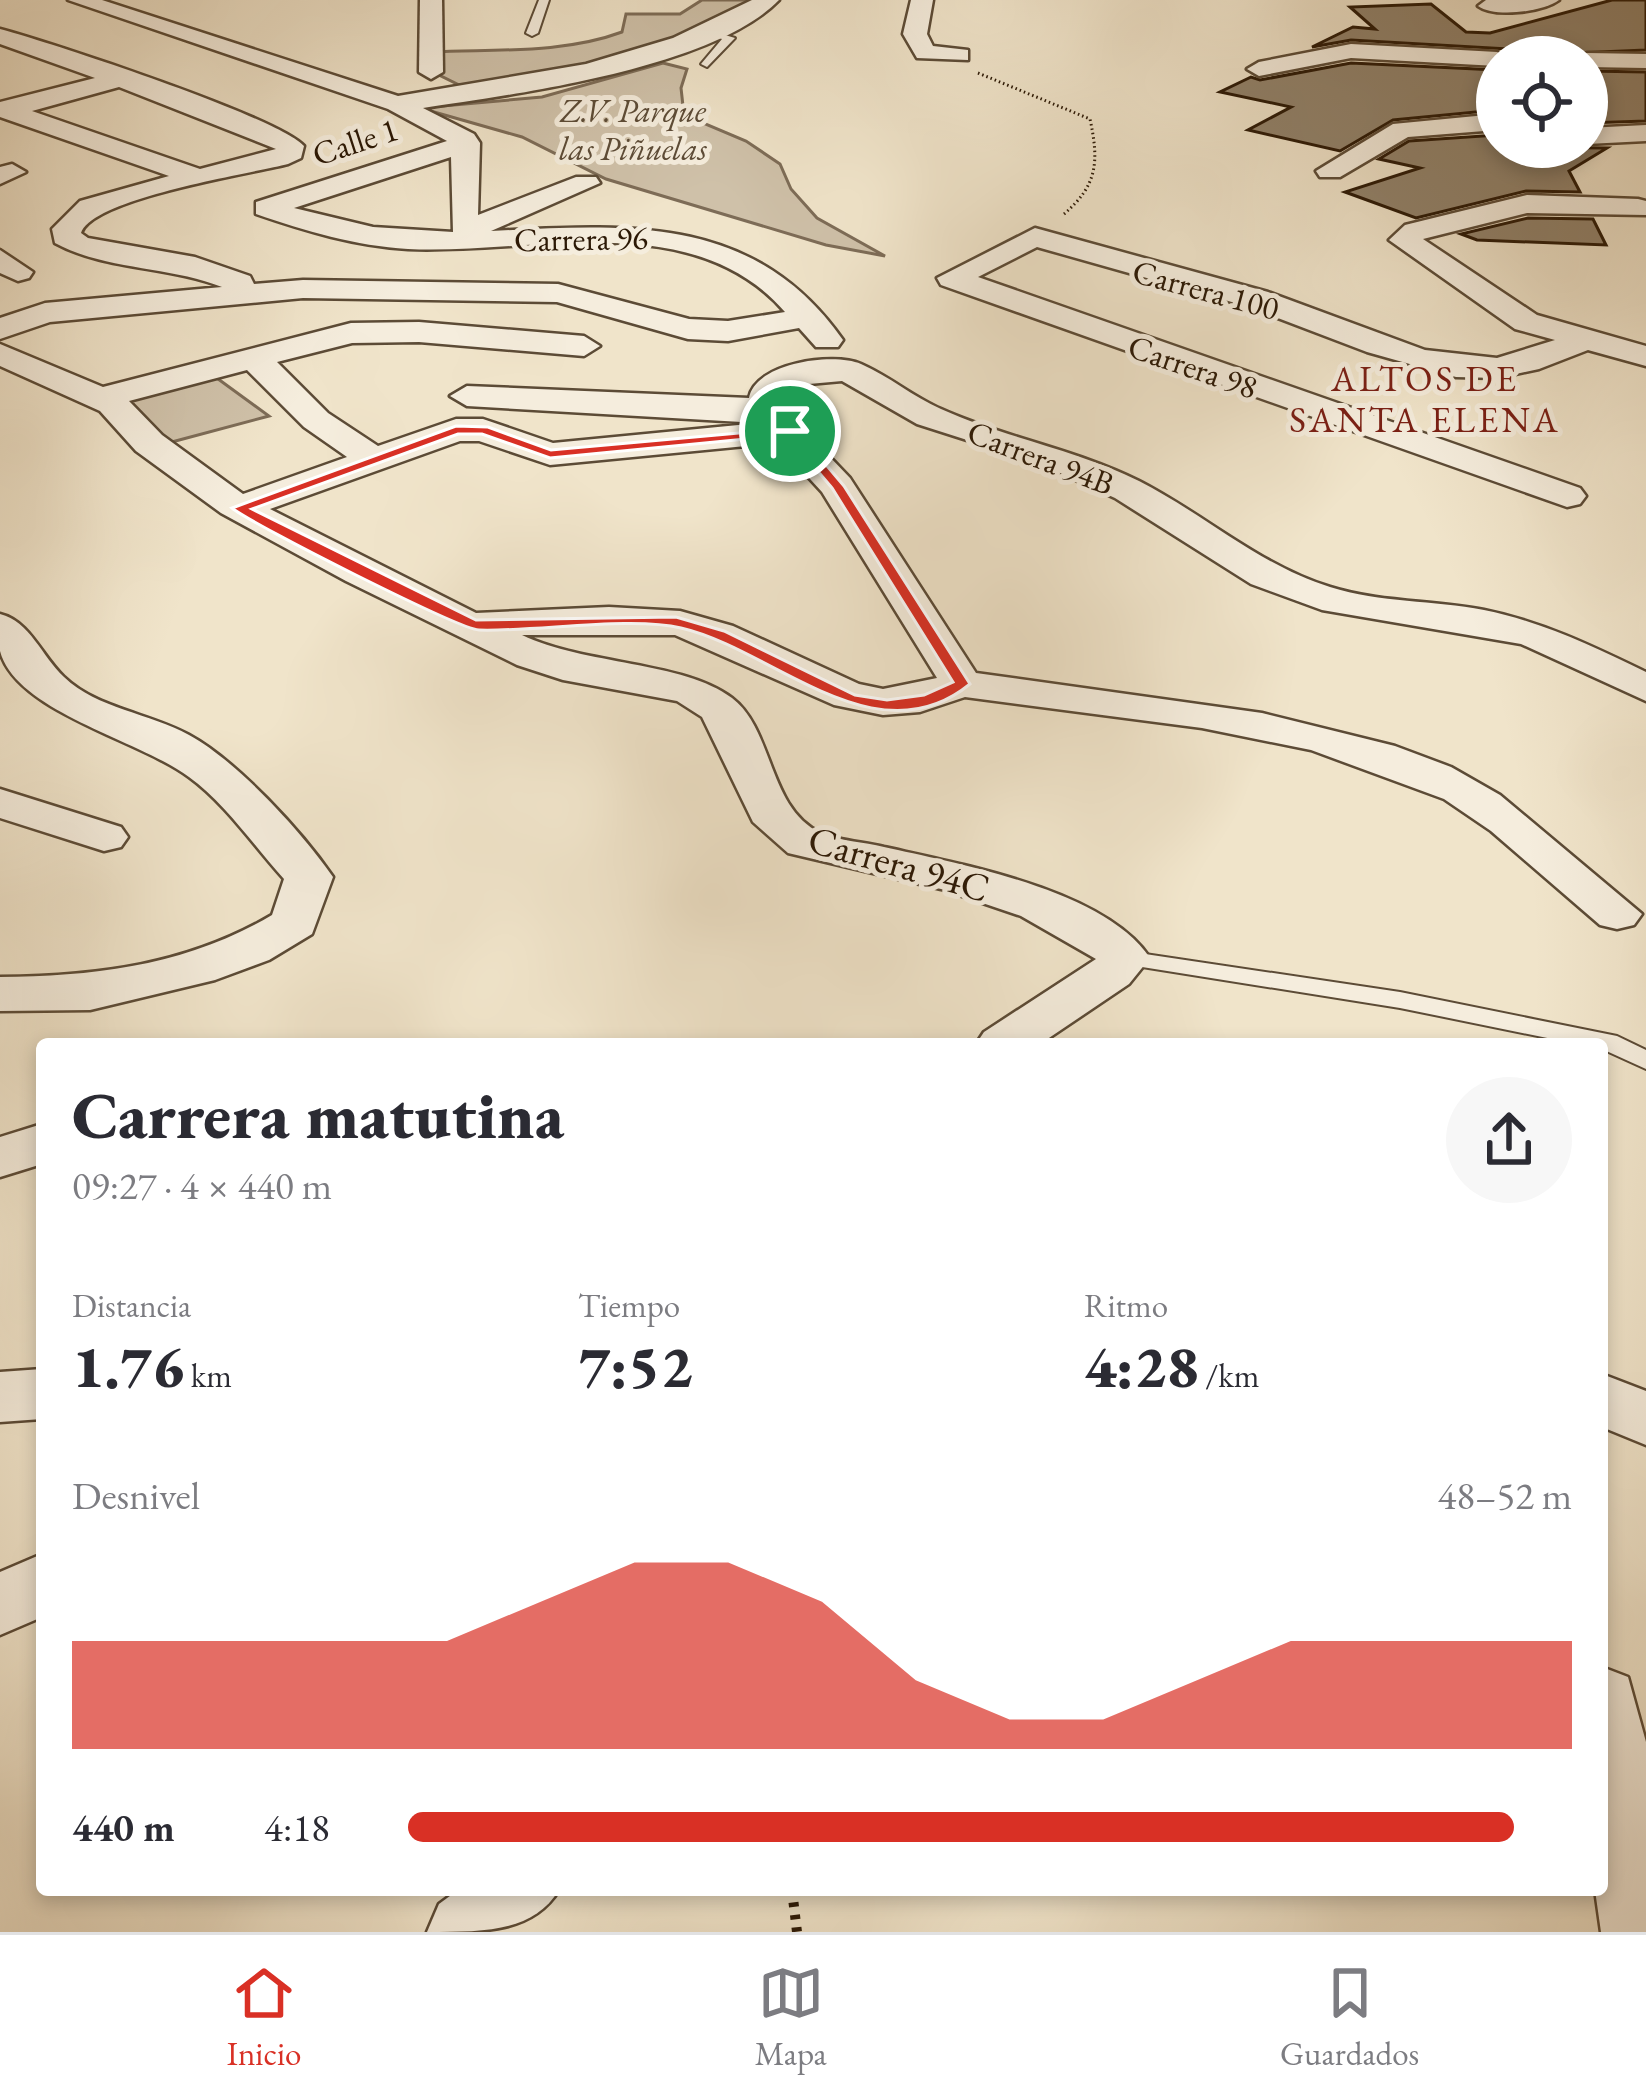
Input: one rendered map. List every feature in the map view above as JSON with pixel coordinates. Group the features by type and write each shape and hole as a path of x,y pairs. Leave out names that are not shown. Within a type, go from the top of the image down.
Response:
{"street":[{"path":"431,0 431,72 453,91"},
{"path":"397,104 453,91 488,91 574,75 709,31 768,0"},
{"path":"922,0 915,34 925,51"},
{"path":"1489,6 1548,0"},
{"path":"5,40 71,18 121,15 397,104 467,143 470,235 586,183"},
{"path":"5,40 242,122 291,146 291,152 80,211 65,237 91,248 195,266 251,292"},
{"path":"3,109 231,49"},
{"path":"1259,69 1351,50 1476,58"},
{"path":"1608,60 1646,61"},
{"path":"242,122 345,90 431,72"},
{"path":"3,109 194,176"},
{"path":"1330,171 1402,130 1476,124"},
{"path":"1608,136 1646,133"},
{"path":"1608,141 1646,150"},
{"name":"Calle 1","path":"266,208 467,143"},
{"path":"1638,208 1506,207 1404,237 1526,322 1646,356"},
{"name":"Carrera 96","path":"266,208 365,236 674,237 736,256 770,275 810,317 848,370"},
{"name":"Carrera 98","path":"1035,237 952,278 1567,496"},
{"name":"Carrera 100","path":"1035,237 1139,271 1265,302 1349,338 1427,360 1523,365 1583,340"},
{"path":"0,329 45,313 251,292 558,293 688,329 728,331 810,317"},
{"path":"101,398 351,333 419,332 584,346"},
{"name":"Carrera 94C","path":"0,354 101,398 149,443 239,508 473,625 563,667 690,691 720,710 776,822 805,843 956,878 1038,904 1105,940 1124,958"},
{"path":"252,356 316,419 377,462"},
{"path":"848,370 789,376 767,391 778,421 837,486 962,684"},
{"name":"Carrera 94B","path":"848,370 929,417 1049,454 1128,490 1264,577 1322,598 1409,616 1479,621 1536,635 1646,688"},
{"path":"467,396 778,421"},
{"path":"239,508 469,429 550,454 778,421"},
{"path":"473,625 676,622 718,634 850,699 887,705 928,700 962,684 1274,729 1418,771 1498,818 1617,914"},
{"path":"0,626 49,687 74,704 173,744 212,772 309,878 294,922 251,949 197,969 90,993 0,994"},
{"path":"0,803 104,837"},
{"path":"1012,1038 1111,973 1124,958"},
{"path":"0,1157 36,1146"},
{"path":"0,1396 36,1394"},
{"path":"1608,1402 1646,1419"},
{"path":"0,1605 36,1587"},
{"path":"1608,1736 1641,1932"},
{"path":"467,1932 512,1896"}],"lane":[{"path":"532,33 544,0"},
{"path":"707,64 729,38 709,31"},
{"name":"Carrera 94C","path":"1124,958 1400,1000 1587,1038"},
{"name":"Carrera 94C","path":"1608,1042 1646,1060"}],"path":[{"path":"974,68 991,80 1090,118 1098,176 1088,195 1035,237"},
{"path":"793,1896 797,1932"}],"green space":[{"path":"702,0 765,0 663,46 450,95 459,85 433,72 432,52 576,44 622,32 626,14 680,14"},
{"name":"Z.V. Parque las Piñuelas","path":"663,63 687,69 681,88 684,115 746,141 780,164 791,189 817,218 885,256 826,245 606,179 522,137 420,108 542,97"},
{"path":"214,376 269,416 168,443 125,396"}],"building":[{"path":"1612,0 1646,0 1646,50 1608,52 1608,36 1476,36 1476,47 1351,40 1312,47 1353,27 1375,29 1350,7 1431,4 1466,32 1490,33"},
{"path":"1351,63 1476,69 1476,112 1393,120 1340,151 1248,130 1291,107 1220,92 1251,77 1260,80"},
{"path":"1608,71 1646,72 1646,121 1608,122"},
{"path":"1476,136 1476,168 1574,168 1569,171 1580,192 1526,191 1416,218 1345,192 1420,168 1379,159 1409,141"},
{"path":"1528,218 1593,219 1606,245 1477,240 1461,234"}],"district":[{"name":"ALTOS DE SANTA ELENA","path":"1425,398"}],"route":[{"path":"456,430 483,430 550,454 790,431 837,486 962,684 928,700 887,705 850,699 718,634 676,622 473,625 360,573 239,508 456,430"}]}
